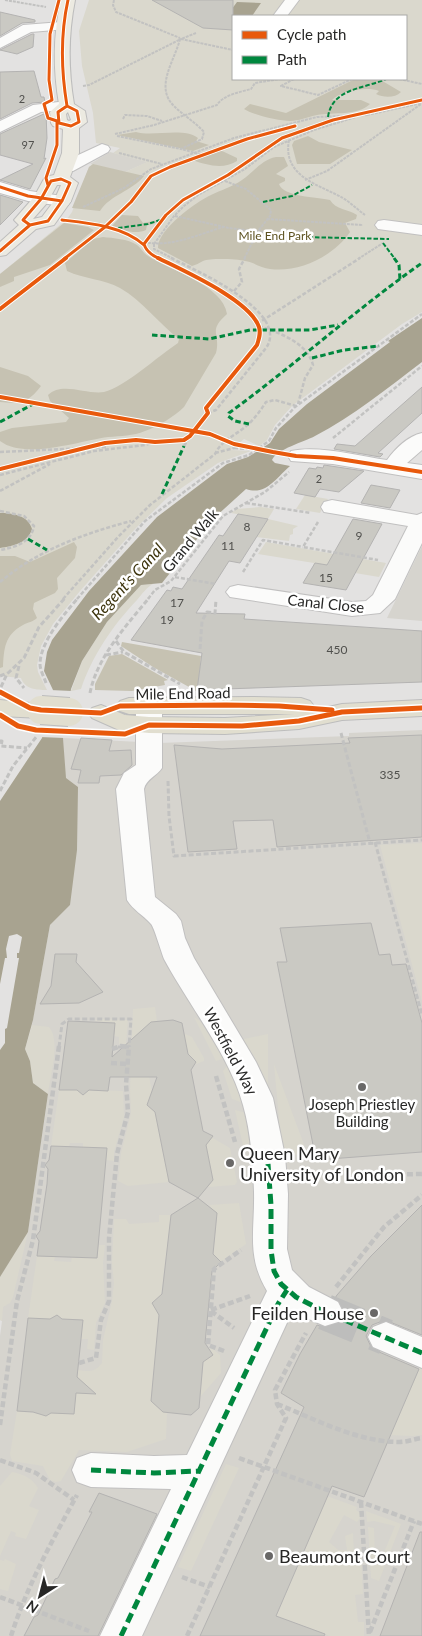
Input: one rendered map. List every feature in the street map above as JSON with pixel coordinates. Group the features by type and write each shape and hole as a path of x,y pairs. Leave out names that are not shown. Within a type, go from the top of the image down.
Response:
{"highway":[{"name":"Mile End Road","path":"0,696 69,712 96,703 118,722 149,715 242,726 299,721 342,722 422,708"}],"main road":[{"path":"30,225 23,220 41,199 50,181 64,173 72,144 71,126 59,122 58,112 67,106 61,76 60,41 68,0"},
{"path":"0,251 30,225 48,221 62,201 70,183 64,173"}],"street":[{"path":"281,15 292,0"},
{"path":"0,44 28,28 62,26"},
{"path":"0,127 38,108 67,106"},
{"path":"64,173 104,142"},
{"path":"0,187 17,194 62,201"},
{"path":"387,232 422,230"},
{"path":"393,467 400,457 422,439"},
{"path":"296,460 334,458 422,472"},
{"path":"327,511 422,521"},
{"name":"Canal Close","path":"235,591 352,609 372,608 383,599 422,521"},
{"path":"149,715 158,774"},
{"name":"Westfield Way","path":"158,774 133,779 130,789 141,900 166,921 178,958 248,1074 260,1106 271,1205 271,1250 274,1271 281,1284 282,1297 296,1297 322,1310"},
{"path":"107,1634 199,1471 282,1297"},
{"path":"386,1337 422,1353"},
{"path":"82,1485 154,1473 199,1471"}],"path":[{"path":"5,0 38,7 49,7"},
{"path":"114,0 113,5 116,12 181,39 232,50"},
{"path":"82,86 89,85 196,33"},
{"path":"181,39 164,94 168,101 204,132 204,136 194,144 181,149"},
{"path":"113,134 141,129 217,105 220,100 238,92 251,89 253,85 259,82 273,80"},
{"path":"292,80 281,86 318,95 350,80"},
{"path":"403,80 422,84"},
{"path":"202,420 207,410 216,410 262,354 271,339 270,330 253,306 234,291 154,249 154,244 174,216 198,195 245,169 264,154 290,139 331,124 422,102"},
{"path":"147,180 157,172 264,133 317,120 422,102"},
{"path":"305,180 327,171 422,102"},
{"path":"123,119 125,115 147,116 163,121"},
{"path":"80,209 124,188 145,172 251,132 317,117 368,115"},
{"path":"169,211 193,193 238,168 264,148 283,137 346,116"},
{"path":"290,139 288,146 295,169 305,180 320,189 343,198 359,211"},
{"path":"104,142 181,149 203,155"},
{"path":"119,153 163,164"},
{"path":"238,168 245,169"},
{"path":"225,181 246,189 264,202 271,210 243,260 239,269 242,282 234,291"},
{"path":"174,216 224,227 302,237"},
{"path":"267,220 387,232"},
{"path":"144,246 180,240 224,227"},
{"path":"258,325 387,232"},
{"path":"144,246 149,237"},
{"path":"133,238 223,292 245,309"},
{"path":"0,791 13,766 36,738 40,664 44,648 54,628 145,522 223,463 251,454 269,441 276,428 297,405 422,314"},
{"path":"254,318 261,334"},
{"path":"258,325 302,347 309,353 314,362 305,378 297,405"},
{"path":"334,458 330,441 422,366"},
{"path":"215,454 224,440 258,416 266,402 275,400 297,405"},
{"path":"185,442 194,431 186,430"},
{"path":"0,469 85,447 136,440 164,442"},
{"path":"212,443 224,440 236,446 265,450 296,460"},
{"path":"0,452 145,446 155,442"},
{"path":"39,706 20,684 15,672 39,627 134,520 169,488 215,454 236,446"},
{"path":"0,475 94,451 121,447"},
{"path":"0,491 60,460"},
{"path":"245,502 327,511 303,547"},
{"path":"0,511 24,516 34,526 33,533 27,541 14,547 0,550"},
{"path":"0,582 17,568 41,553 102,529 134,520"},
{"path":"175,577 219,585 235,591 263,540 401,564"},
{"path":"200,649 202,621 207,612 210,612"},
{"path":"116,640 124,652 185,687"},
{"path":"106,655 124,652"},
{"path":"0,696 5,676 22,662"},
{"path":"0,676 10,672"},
{"path":"0,696 6,693 39,706"},
{"path":"342,722 370,842"},
{"path":"0,741 2,741 0,746 28,748"},
{"path":"158,774 169,816 174,856 422,840"},
{"path":"376,842 422,1015"},
{"path":"0,1425 17,1300 33,1240 62,1024 69,1019 85,1020 95,1017 131,1019 127,1064 128,1112 117,1154 109,1238 109,1301 101,1320 96,1358 84,1363 78,1363"},
{"path":"112,1049 121,1046 128,1047"},
{"path":"111,1063 127,1064"},
{"path":"213,1069 237,1151"},
{"path":"268,1168 359,1175 422,1174"},
{"path":"187,1636 286,1418 277,1404 274,1390 291,1356 322,1310 384,1227 422,1195"},
{"path":"208,1345 214,1269 244,1248"},
{"path":"210,1310 263,1291 268,1298 282,1297"},
{"path":"277,1404 382,1441 400,1442 422,1438"},
{"path":"0,1460 36,1473 82,1485 40,1562 21,1605 11,1636"},
{"path":"264,1466 361,1502 422,1522"},
{"path":"361,1502 369,1635"},
{"path":"369,1635 415,1521"},
{"path":"0,1597 107,1634"}],"shaded area":[{"path":"110,152 148,162 125,172 90,164"},
{"path":"422,546 422,621 387,618"},
{"name":"Queen Mary University of London","path":"422,730 422,1636 0,1636 0,1336 2,1321 0,1320 0,1277 28,1232 48,1094 32,1025 50,925 70,905 63,738 159,743 349,736 349,733"}],"green space":[{"name":"Mile End Park","path":"89,0 422,0 422,312 402,324 292,406 275,425 267,440 259,446 244,439 231,450 251,451 218,463 167,498 136,528 53,624 41,646 37,665 38,672 47,690 43,690 28,687 21,678 0,676 0,274 67,219 72,212 89,167 93,164 125,172 147,162 113,153 120,148 96,143 93,113 82,66 79,31"},
{"path":"353,80 381,80 401,92 389,97 376,94 379,91 368,89 347,92 332,100 361,100 370,104 365,108 352,112 317,115 293,121 266,117 244,109 250,104 286,113"},
{"path":"136,132 185,133 198,138 196,141 209,145 193,151 117,135"},
{"path":"308,136 319,142 352,150 330,164 297,164 292,145 294,141"},
{"path":"220,150 237,158 237,161 221,166 192,160"},
{"path":"276,157 284,157 288,166 276,174 285,178 285,181 279,184 287,192 330,200 335,206 357,215 356,219 345,223 350,232 335,248 315,261 281,270 230,259 206,260 192,266 158,248 159,241 170,225 187,210 238,182 262,163"},
{"path":"93,164 144,176 133,186 109,201 100,211 72,208 89,167"},
{"path":"122,215 138,216 143,223 158,220 154,224 147,225 146,230 129,231 112,226"},
{"path":"64,223 88,227 94,230 50,265 14,277 14,281 0,287 0,274"},
{"path":"103,237 133,243 148,256 194,279 216,295 223,304 227,314 216,329 216,353 184,407 150,429 131,435 108,437 52,448 23,449 0,441 0,432 12,428 66,422 69,418 50,401 48,395 54,391 67,389 104,392 112,389 131,378 178,343 179,339 128,293 114,285 67,271 65,263 93,239"},
{"path":"0,367 28,376 41,386 32,396 23,401 13,403 0,402"},
{"path":"305,495 328,499 324,506 322,506 320,513 296,509"},
{"path":"261,507 274,509 268,519 298,526 293,529 293,534 290,535 289,541 256,537 267,519 231,513 236,509"},
{"path":"74,542 77,547 75,558 57,578 58,589 55,593 34,603 33,609 37,618 12,633 6,643 3,667 0,668 0,556 15,556 30,562"},
{"path":"266,542 386,563 379,577 313,566 314,563 258,554"},
{"path":"153,584 112,630 97,653 81,689 71,691 82,661 107,622 141,585"},
{"path":"122,642 201,656 198,692 153,667 121,646"},
{"path":"122,654 168,680 164,681 165,685 132,691 95,690 95,684 109,656"},
{"path":"422,843 422,1002 380,845"},
{"path":"155,1007 157,1022 143,1044 153,1097 147,1103 150,1108 155,1110 169,1182 128,1186 118,1181 121,1153 131,1113 133,1009"},
{"path":"194,1017 216,1032 229,1057 216,1061"},
{"path":"98,1019 128,1020 126,1044 119,1044 119,1037 114,1036 115,1023 95,1021"},
{"path":"32,1025 49,1027 54,1041 48,1094 33,1083 30,1061 25,1049"},
{"path":"183,1033 192,1037 204,1061 194,1065 195,1061 189,1059"},
{"path":"268,1034 268,1084 272,1100 239,1040"},
{"path":"231,1061 249,1105 232,1099 223,1071"},
{"path":"274,1064 309,1158 282,1151"},
{"path":"59,1090 77,1090 82,1093 89,1090 123,1091 124,1117 114,1152 114,1161 106,1160 107,1148 83,1148 83,1143 70,1143 69,1147 51,1146"},
{"path":"235,1110 250,1114 255,1135 244,1150"},
{"path":"211,1137 230,1148 237,1182 235,1185 208,1187 213,1180 205,1142"},
{"path":"239,1203 246,1244 218,1264 219,1259 213,1257 217,1214 209,1205"},
{"path":"159,1215 171,1215 161,1296 154,1302 160,1312 151,1400 163,1412 167,1413 166,1439 127,1452 79,1450 61,1481 56,1482 50,1480 43,1466 12,1461 10,1454 17,1411 48,1415 76,1393 82,1393 84,1383 77,1378 78,1370 92,1371 102,1363 103,1340 114,1283 112,1264 114,1219 126,1219 129,1224 159,1222"},
{"path":"28,1232 13,1297 10,1303 3,1307 2,1321 0,1320 0,1277"},
{"path":"99,1245 105,1245 103,1263 105,1303 96,1323 94,1350 87,1349 88,1339 81,1339 83,1321 56,1317 50,1319 28,1318 37,1256 55,1257 54,1261 71,1262 72,1257 97,1258"},
{"path":"205,1347 213,1349 220,1355 221,1373 200,1397 204,1359 209,1358 211,1353"},
{"path":"422,1361 422,1435 386,1435 396,1422"},
{"path":"226,1464 239,1468 191,1571 178,1567"},
{"path":"12,1472 27,1477 36,1485 38,1488 29,1506 39,1510 26,1539 15,1536 16,1533 11,1531 0,1556 0,1486"},
{"path":"327,1496 357,1507 356,1510 360,1513 360,1518 357,1522 344,1515 329,1542 338,1550 347,1550 345,1536 353,1533 354,1554 361,1554 363,1594 355,1595 358,1622 364,1622 364,1636 330,1636 276,1616"},
{"path":"366,1511 401,1524 379,1581 371,1578 368,1527 374,1528 375,1559 380,1562 395,1526 374,1521 367,1522"},
{"path":"5,1559 16,1564 8,1591 0,1589 0,1560 4,1561"}],"water":[{"path":"237,2 261,3 253,15 232,15 232,17 226,17"},
{"name":"Regent's Canal","path":"422,318 422,362 343,420 315,436 279,452 272,460 275,463 290,466 265,488 253,491 246,489 213,519 162,583 141,585 107,622 82,661 71,689 63,738 66,778 78,787 77,850 70,905 50,925 33,1020 25,1049 30,1061 33,1083 48,1094 28,1232 0,1277 0,1050 5,1043 5,1029 7,1028 19,958 17,958 17,953 19,953 22,937 17,934 9,936 6,949 7,958 5,958 0,984 0,801 42,738 53,690 44,671 47,652 52,640 89,591 157,517 227,464 248,457 270,443 279,429 307,404 390,342 388,341"},
{"path":"0,513 14,514 30,524 32,529 24,541 0,548"}],"pier":[{"path":"50,690 72,691 64,738 40,737"}],"building":[{"path":"152,0 233,0 232,30 203,28"},
{"path":"0,12 35,20 35,22 22,23 0,36"},
{"path":"34,34 33,47 17,54 0,50"},
{"path":"34,71 41,97 44,97 45,102 32,103 0,119 0,72"},
{"path":"46,113 47,138 44,159 46,158 30,189 0,180 33,164 0,155 0,134"},
{"path":"0,195 23,202 0,225"},
{"path":"422,387 422,413 378,453 383,454 380,457 334,449 337,444 355,446"},
{"path":"324,465 364,471 339,492 320,489 315,497 294,493 309,468 323,468"},
{"path":"371,485 400,490 390,508 361,503"},
{"path":"238,514 268,519 240,563 229,561 196,613 245,614 244,619 422,631 422,682 197,690 202,653 131,640 167,590 171,591 173,587 182,589 219,535 223,536"},
{"path":"353,519 382,524 346,590 303,583 315,563 327,565"},
{"path":"422,735 422,837 277,847 273,820 233,821 237,849 188,852 174,745 222,749 350,743 348,738"},
{"path":"81,738 112,740 109,751 131,750 132,765 121,775 100,776 99,783 78,783 81,770 71,769"},
{"name":"Joseph Priestley Building","path":"371,923 379,955 390,954 392,965 406,964 422,1023 422,1152 316,1160 277,962 287,962 280,928"},
{"path":"55,954 77,954 76,962 103,992 79,1003 40,1004 51,986"},
{"path":"173,1020 182,1023 188,1054 196,1062 191,1070 203,1131 213,1136 206,1145 213,1180 198,1198 169,1182 155,1112 147,1105 157,1077 110,1077 108,1091 89,1090 83,1095 77,1090 59,1090 68,1021 115,1023 112,1057 151,1022"},
{"path":"51,1146 107,1148 97,1258 37,1256 39,1241 36,1236 40,1231 47,1184 48,1169 45,1165 49,1160"},
{"path":"198,1198 217,1213 213,1254 221,1262 212,1271 205,1343 213,1355 203,1362 199,1408 191,1415 163,1412 151,1401 159,1315 152,1303 162,1294 171,1215"},
{"path":"422,1205 422,1335 385,1320 372,1325 366,1336 372,1349 419,1369 364,1497 332,1486 276,1616 325,1634 324,1636 200,1636 304,1407 281,1393 300,1354 317,1325 326,1328 340,1323 345,1311 340,1301 335,1298 337,1295 371,1256"},
{"path":"57,1315 62,1319 83,1320 77,1377 96,1394 76,1393 74,1414 51,1413 46,1416 33,1412 17,1411 28,1318 50,1319"},
{"path":"99,1493 157,1514 98,1636 24,1636 34,1617 38,1615 55,1579 58,1578 92,1512 89,1512"},
{"name":"Beaumont Court","path":"420,1532 422,1532 422,1636 380,1636"}],"tunnel":[{"path":"325,1312 386,1337"}],"marked path":[{"path":"328,117 329,107 341,95 384,80"},
{"path":"263,202 292,196 312,185"},
{"path":"118,228 148,224 160,220"},
{"path":"302,237 389,239"},
{"path":"383,243 399,265 400,280"},
{"path":"249,424 235,421 228,416 229,413 397,280 422,263"},
{"path":"152,335 209,339 250,330 310,330 338,325"},
{"path":"312,358 344,350 379,346"},
{"path":"0,422 35,403"},
{"path":"162,494 184,446"},
{"path":"28,539 47,550"},
{"path":"268,1164 271,1205 271,1250 274,1271 281,1284 296,1297 321,1310 422,1353"},
{"path":"121,1636 278,1304 287,1290"},
{"path":"91,1470 154,1473 199,1471"}],"cycle path":[{"path":"48,185 46,178 57,145 57,121 48,118 44,104 52,100 49,80 50,34 59,0"},
{"path":"67,106 63,79 62,40 68,0"},
{"path":"0,469 105,443 136,440 155,442 184,440 190,436 208,413 206,408 257,345 260,338 259,326 250,314 236,301 198,278 152,255 145,248 144,244 156,227 176,205 228,175 282,138 333,120 422,100"},
{"path":"67,106 77,111 79,122 71,126 59,123 58,112 67,106"},
{"path":"0,309 105,227 131,202 151,176 170,167 247,139 295,126"},
{"path":"0,251 30,225 48,221 62,201 70,183 61,179 51,181 41,199 23,220 30,225"},
{"path":"0,187 28,196 62,201"},
{"path":"62,220 118,231 138,239 144,245"},
{"path":"0,397 210,434 234,444 273,452 296,456 333,458 422,472"},
{"path":"0,692 11,696 30,708 41,710 101,713 120,706 226,705 306,707 332,710"},
{"path":"0,715 18,726 36,730 125,734 149,725 242,726 299,721 342,712 422,708"}],"place":[{"name":"Joseph Priestley Building","path":"362,1087"},
{"name":"Queen Mary University of London","path":"230,1163"},
{"name":"Feilden House","path":"374,1313"},
{"name":"Beaumont Court","path":"269,1556"}]}
